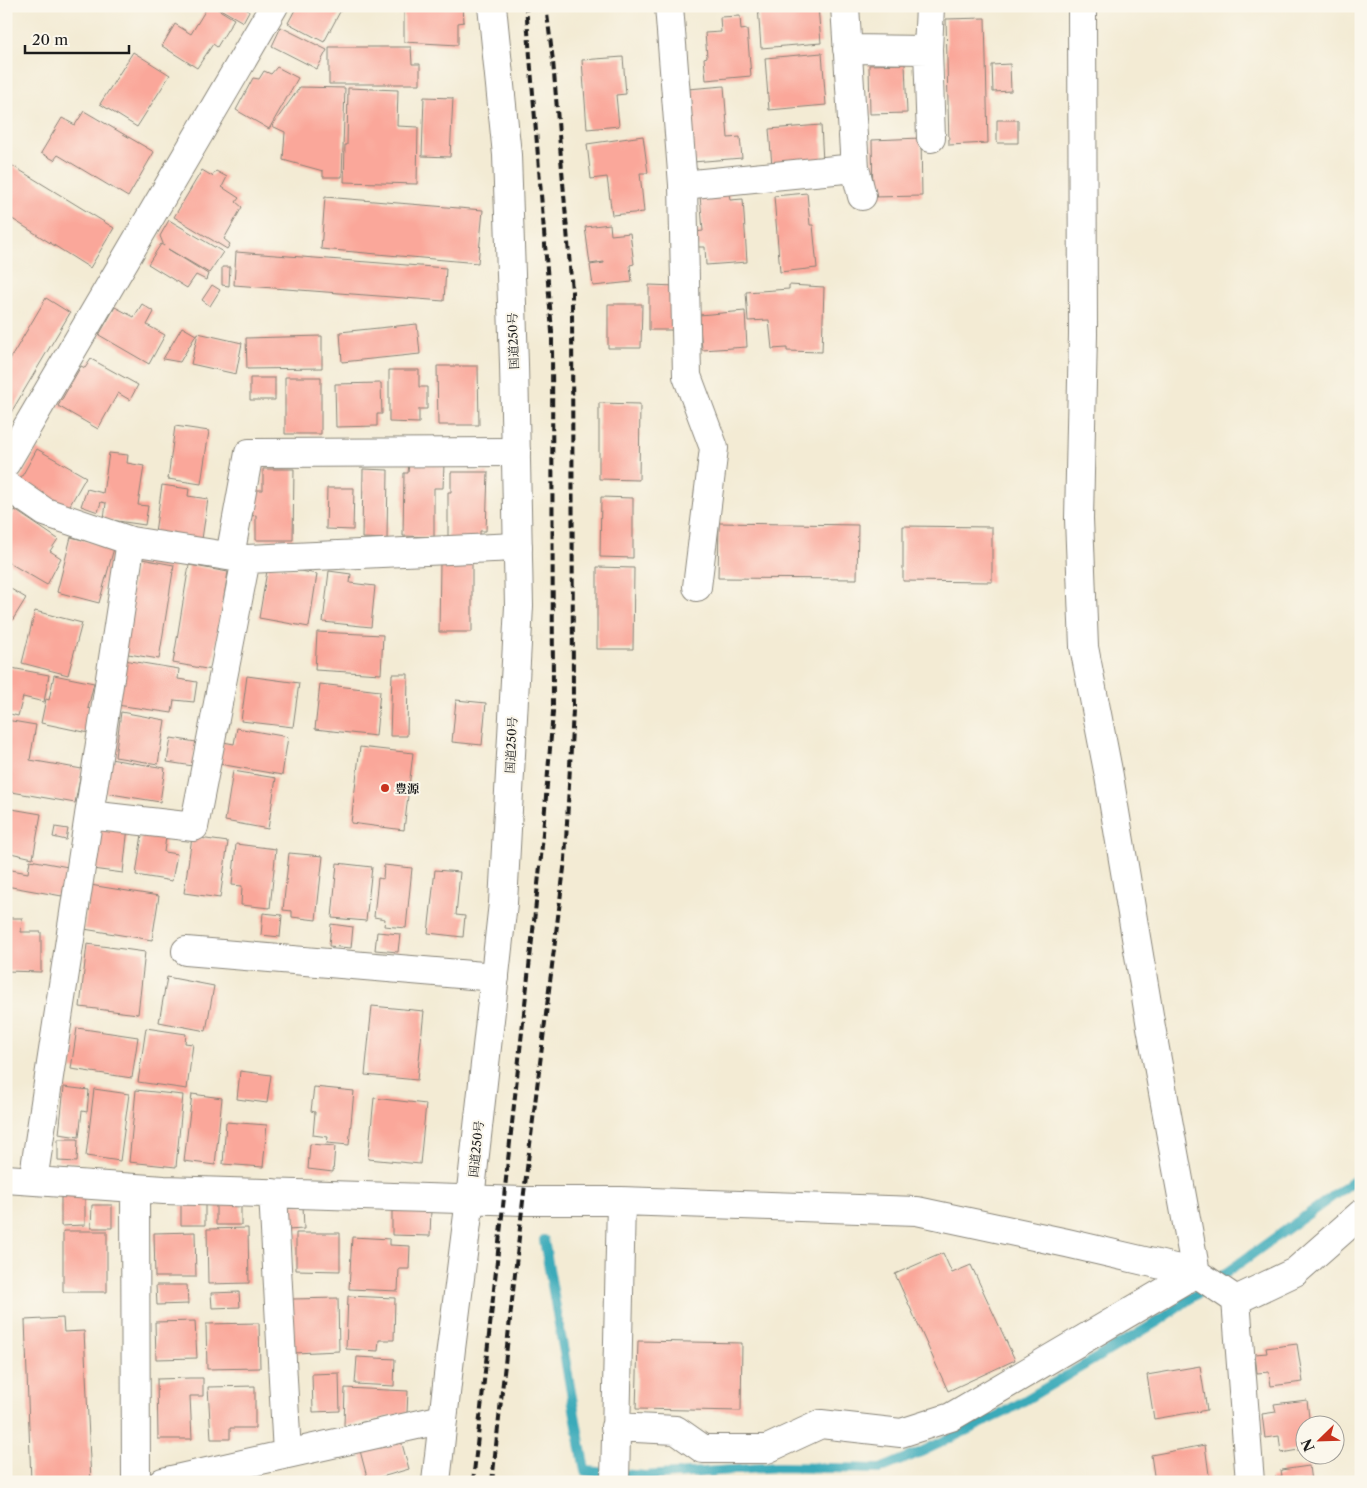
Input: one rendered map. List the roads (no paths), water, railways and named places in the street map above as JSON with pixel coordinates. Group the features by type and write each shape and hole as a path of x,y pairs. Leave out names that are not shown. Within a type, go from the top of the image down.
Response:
{"main road":[{"path":"6,463 274,6"},
{"name":"国道250号","path":"436,1482 503,903 519,606 507,155 492,6"},
{"path":"669,6 682,185 687,376 714,448 697,587"},
{"path":"845,6 854,168 862,196"},
{"path":"930,6 928,50 931,138"},
{"path":"1082,6 1083,334 1079,519 1084,647 1109,776 1151,1027 1196,1272"},
{"path":"847,49 928,50"},
{"path":"682,185 854,168"},
{"path":"89,816 194,827 238,557 249,453 516,452"},
{"path":"6,485 45,512 131,541 238,557 518,547"},
{"path":"131,541 89,816 19,1180 135,1188 273,1193 621,1201 917,1211 1196,1272 1236,1300"},
{"path":"186,951 495,977"},
{"path":"135,1188 136,1482"},
{"path":"273,1193 287,1454"},
{"path":"614,1482 621,1201"},
{"path":"1236,1300 1295,1272 1361,1214"},
{"path":"615,1436 676,1430 703,1449 767,1449 821,1424 901,1433 951,1417 1196,1272"},
{"path":"1236,1300 1250,1482"},
{"path":"163,1482 443,1418"}],"waterway":[{"path":"544,1240 585,1471 645,1476 779,1467 880,1469 921,1452 1005,1412 1159,1321 1361,1176"}],"railway":[{"path":"473,1482 541,857 553,712 552,332 526,6"},
{"path":"492,1482 523,1201 565,860 573,710 572,291 553,61 546,6"}],"place":[{"name":"豊源","path":"385,788"}]}
